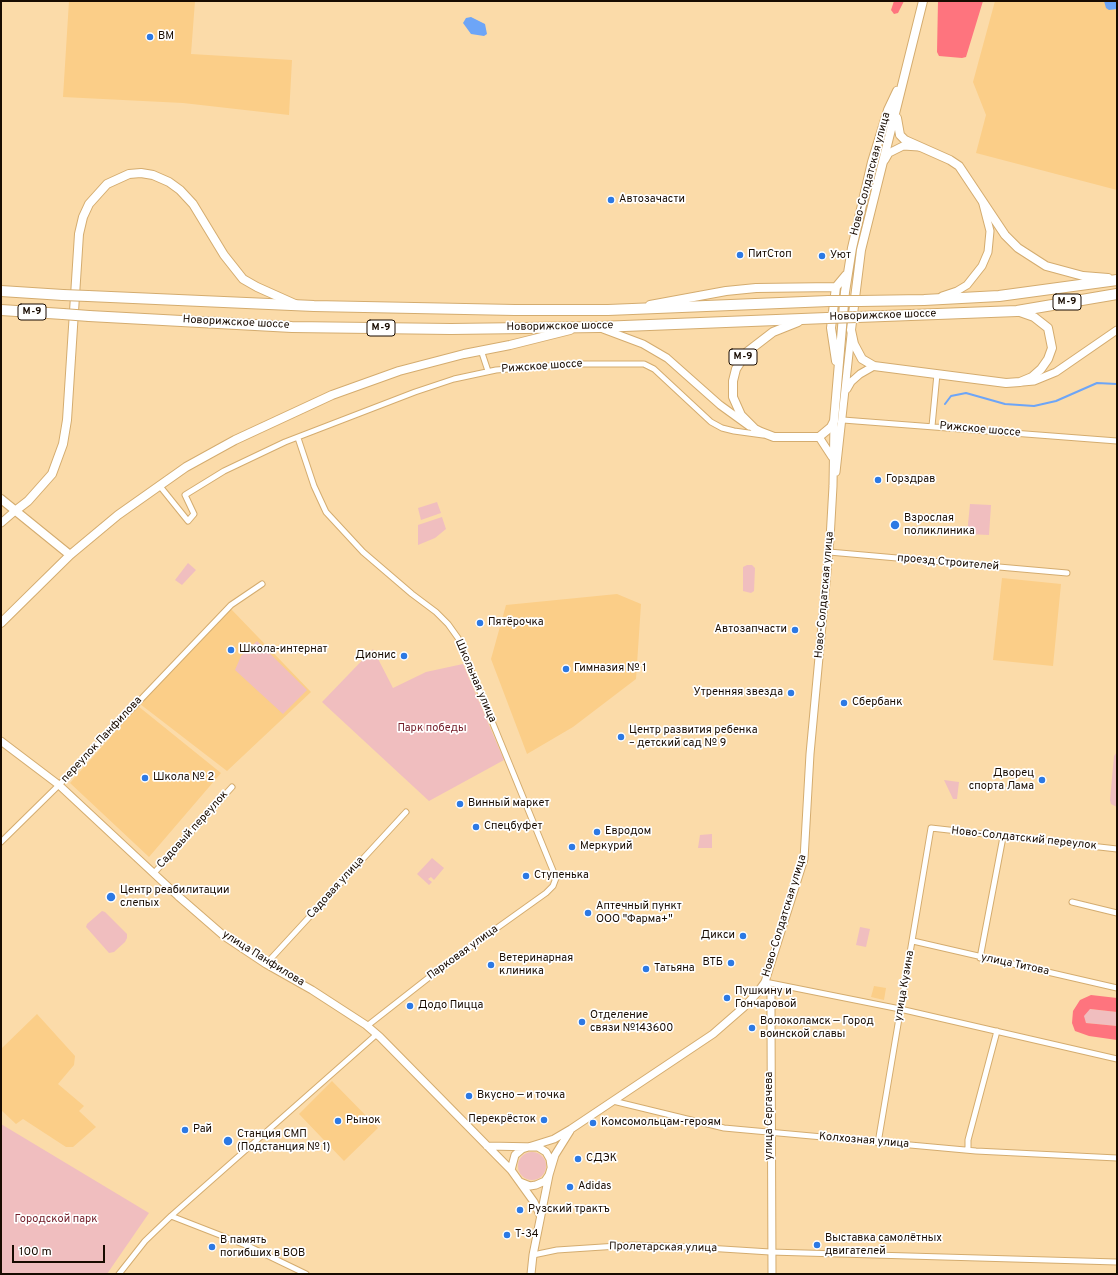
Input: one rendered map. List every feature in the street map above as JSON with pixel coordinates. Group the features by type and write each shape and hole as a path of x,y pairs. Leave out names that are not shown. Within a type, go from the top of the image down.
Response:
{"highway":[{"name":"Новорижское шоссе","path":"1,291 297,305 608,310 829,301 924,300 999,296 1117,280"},
{"name":"Новорижское шоссе","path":"1,310 292,327 451,330 599,327 1017,311 1117,294"}],"main road":[{"name":"Ново-Солдатская улица","path":"833,486 839,459 851,330 861,250 884,163 902,81 923,1"},
{"name":"Ново-Солдатская улица","path":"530,1146 554,1139 571,1129 713,1034 744,1007 765,982 804,859 810,754 829,552 833,486 834,421 847,274 872,162 888,110 902,81"},
{"path":"896,111 900,135 905,140 950,160 959,166 1005,235 1030,257 1046,266 1065,272 1083,276 1117,280"},
{"path":"884,163 888,153 896,149 904,146 923,148"},
{"path":"1,523 28,501 52,474 63,444 67,420 79,234 83,217 89,204 106,184 129,174 140,173 153,175 169,182 180,190 193,204 224,255 243,279 297,305"},
{"path":"924,300 949,295 962,288 975,276 982,266 988,252 990,231 982,202"},
{"path":"838,370 831,328 836,287 847,274"},
{"path":"608,310 726,291 836,287"},
{"path":"1017,311 1034,317 1048,328 1052,348 1048,359 1041,369 1032,377 1020,382"},
{"name":"М-9","path":"755,429 740,415 733,397 733,381 741,360 756,343 773,332 788,325 812,318"},
{"path":"1,623 70,555 118,515 159,485 235,440 332,395 399,371 481,350 510,345 584,327"},
{"name":"М-9","path":"599,327 643,344 667,358 730,414 755,429 774,437"},
{"path":"851,330 858,352 867,363 874,366 1006,383 1034,381 1056,372 1117,330"},
{"path":"846,393 851,382 860,374 874,366"},
{"path":"774,437 819,437 831,427 834,421"},
{"path":"819,437 833,458"},
{"path":"1,499 15,512 70,555"},
{"name":"улица Панфилова","path":"1,741 59,785 182,900 224,936 266,964 312,990 367,1026 511,1170 534,1202 540,1215"},
{"name":"улица Сергачева","path":"765,982 770,994 771,1017 770,1252 772,1274"},
{"name":"Ново-Солдатская улица","path":"550,1171 560,1145 571,1129"},
{"path":"487,1146 538,1147 546,1152 550,1159 550,1171 540,1215 531,1274"},
{"path":"511,1170 515,1155 522,1149 530,1146"},
{"path":"519,1182 530,1186 536,1186 545,1181 550,1171"}],"street":[{"path":"481,350 488,371"},
{"name":"Рижское шоссе","path":"159,485 188,521 194,514 185,497 186,493 224,471 298,438 454,378 488,371 573,364 644,364 654,369 712,422 722,428 774,437"},
{"path":"932,426 937,374"},
{"name":"Рижское шоссе","path":"843,420 1117,441"},
{"name":"Школьная улица","path":"298,438 314,486 326,512 364,552 412,594 436,612 448,624 458,638 556,878"},
{"name":"проезд Строителей","path":"829,552 1067,573"},
{"name":"переулок Панфилова","path":"1,842 59,785 231,605 262,584"},
{"name":"Садовый переулок","path":"154,873 232,787"},
{"name":"Садовая улица","path":"266,964 406,812"},
{"name":"Ново-Солдатский переулок","path":"931,828 1117,849"},
{"name":"улица Кузина","path":"878,1143 931,828"},
{"path":"980,958 1003,837"},
{"name":"Парковая улица","path":"367,1026 440,968 546,892 553,886 556,878"},
{"path":"1072,902 1117,913"},
{"name":"улица Титова","path":"913,941 980,958 1117,988"},
{"path":"765,982 997,1031 1117,1059"},
{"path":"968,1150 968,1140 997,1031"},
{"path":"119,1274 145,1241 171,1216 376,1034"},
{"name":"Колхозная улица","path":"613,1101 724,1128 968,1150 1117,1158"},
{"path":"171,1216 248,1246 306,1274"},
{"name":"Пролетарская улица","path":"533,1255 557,1250 633,1245 770,1252 1117,1262"}],"shaded area":[{"path":"69,1 195,1 191,54 292,60 289,115 183,103 63,97"},
{"path":"894,1 904,1 898,13 894,14 891,10"},
{"path":"938,1 983,1 966,57 939,56 937,52"},
{"path":"995,1 1117,1 1117,190 976,153 986,115 973,82"},
{"path":"1002,578 1061,584 1053,666 993,660"},
{"name":"Гимназия № 1","path":"617,594 641,604 636,679 573,727 527,754 491,659 506,605"},
{"name":"Школа-интернат","path":"231,609 311,692 227,771 140,704"},
{"name":"Школа № 2","path":"138,706 221,773 149,857 70,783"},
{"path":"874,986 886,988 884,1000 871,997"},
{"path":"1091,995 1117,998 1117,1012 1090,1009 1084,1016 1086,1023 1117,1026 1117,1040 1089,1036 1075,1031 1072,1023 1073,1011 1080,1000"},
{"path":"37,1014 75,1056 74,1065 58,1084 84,1106 79,1111 96,1127 73,1147 66,1147 23,1119 16,1124 1,1110 1,1049"},
{"name":"Рынок","path":"332,1081 378,1128 344,1161 299,1114"}],"green space":[{"path":"437,502 441,513 421,520 418,508"},
{"path":"970,504 991,505 989,535 967,534"},
{"path":"442,517 446,529 435,538 418,545 418,525"},
{"path":"188,563 196,570 182,585 175,580"},
{"path":"752,565 755,568 754,591 751,593 743,591 743,567"},
{"path":"257,641 307,690 283,714 235,670 241,656"},
{"name":"Парк победы","path":"373,649 393,688 426,672 463,664 504,760 429,801 322,702"},
{"path":"1117,752 1117,807 1111,804 1110,800 1114,756"},
{"path":"944,780 959,782 957,799 953,799"},
{"path":"712,834 712,848 698,848 700,835"},
{"path":"432,858 444,868 434,880 431,877 428,879 432,882 429,885 417,874"},
{"path":"102,911 105,912 127,934 125,942 114,952 109,953 86,927 87,924"},
{"path":"860,927 870,929 866,947 856,945"},
{"path":"1089,1009 1117,1012 1117,1026 1086,1023 1083,1016"},
{"name":"Городской парк","path":"1,1124 149,1213 107,1274 1,1274"},
{"path":"532,1152 542,1156 546,1166 542,1176 532,1180 522,1176 518,1166 522,1156"}],"water":[{"path":"1104,1 1117,1 1117,9 1109,10 1106,8"},
{"path":"471,17 485,24 487,34 484,36 471,34 463,23 466,18"}],"waterway":[{"path":"945,404 951,396 966,393 1005,404 1034,406 1056,401 1097,383 1117,384"}],"place":[{"name":"ВМ","path":"150,37"},
{"name":"Автозачасти","path":"611,200"},
{"name":"ПитСтоп","path":"740,255"},
{"name":"Уют","path":"822,256"},
{"name":"Горздрав","path":"878,480"},
{"name":"Взрослая поликлиника","path":"895,525"},
{"name":"Пятёрочка","path":"480,623"},
{"name":"Автозапчасти","path":"795,630"},
{"name":"Школа-интернат","path":"231,650"},
{"name":"Дионис","path":"404,656"},
{"name":"Гимназия № 1","path":"566,669"},
{"name":"Утренняя звезда","path":"791,693"},
{"name":"Сбербанк","path":"844,703"},
{"name":"Центр развития ребенка – детский сад № 9","path":"621,737"},
{"name":"Школа № 2","path":"145,778"},
{"name":"Дворец спорта Лама","path":"1042,780"},
{"name":"Винный маркет","path":"460,804"},
{"name":"Спецбуфет","path":"476,827"},
{"name":"Евродом","path":"597,832"},
{"name":"Меркурий","path":"572,847"},
{"name":"Ступенька","path":"526,876"},
{"name":"Центр реабилитации слепых","path":"111,897"},
{"name":"Аптечный пункт ООО \"Фарма+\"","path":"588,913"},
{"name":"Дикси","path":"743,936"},
{"name":"ВТБ","path":"731,963"},
{"name":"Ветеринарная клиника","path":"491,965"},
{"name":"Татьяна","path":"646,969"},
{"name":"Пушкину и Гончаровой","path":"727,998"},
{"name":"Додо Пицца","path":"410,1006"},
{"name":"Отделение связи №143600","path":"582,1022"},
{"name":"Волоколамск — Город воинской славы","path":"752,1028"},
{"name":"Вкусно — и точка","path":"469,1096"},
{"name":"Перекрёсток","path":"544,1120"},
{"name":"Рынок","path":"338,1121"},
{"name":"Комсомольцам-героям","path":"593,1123"},
{"name":"Рай","path":"185,1130"},
{"name":"Станция СМП (Подстанция № 1)","path":"228,1141"},
{"name":"СДЭК","path":"578,1159"},
{"name":"Adidas","path":"570,1187"},
{"name":"Рузский трактъ","path":"520,1210"},
{"name":"Т-34","path":"507,1235"},
{"name":"Выставка самолётных двигателей","path":"817,1245"},
{"name":"В память погибших в ВОВ","path":"212,1247"}]}
